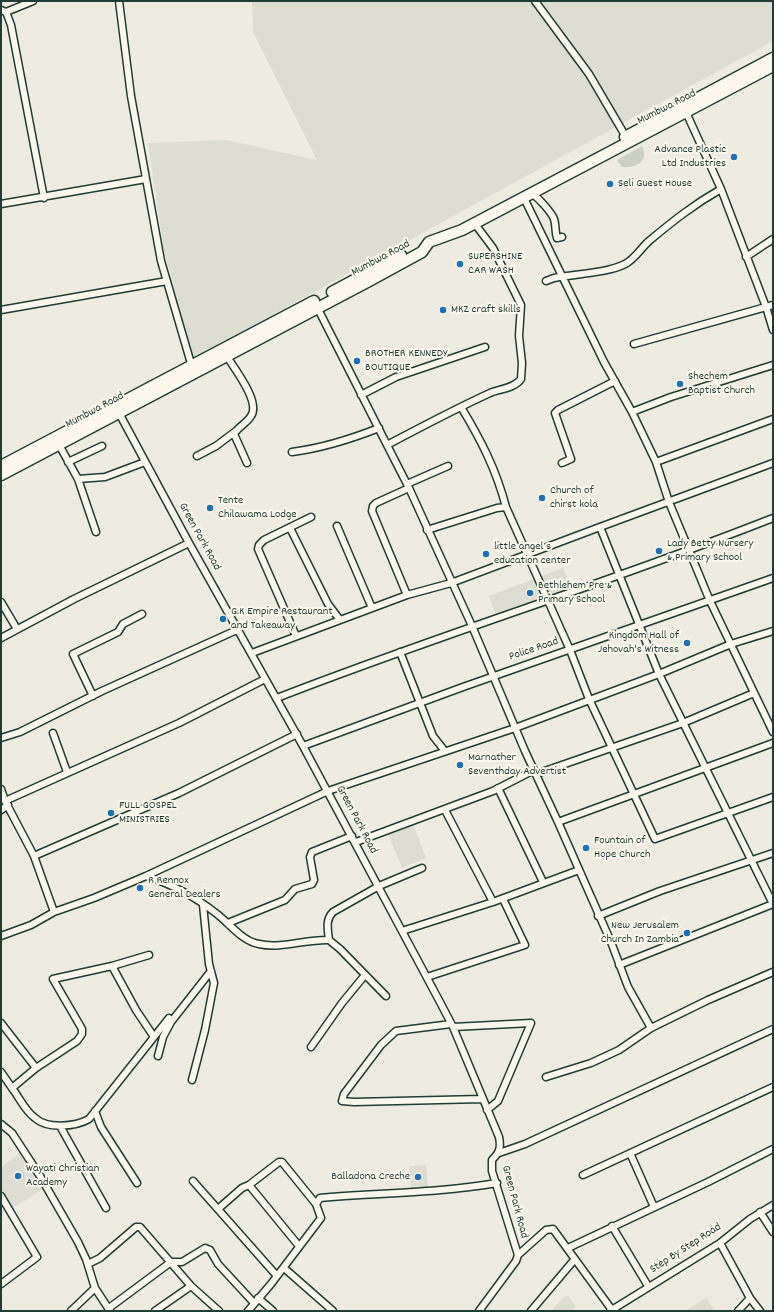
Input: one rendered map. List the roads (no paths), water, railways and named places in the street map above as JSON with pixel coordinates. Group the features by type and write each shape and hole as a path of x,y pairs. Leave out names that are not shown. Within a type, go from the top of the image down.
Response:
{"main road":[{"name":"Mumbwa Road","path":"1,466 119,413 193,369 226,355 252,338 317,307 422,252 429,242 475,224 528,196 685,109 773,58"},
{"name":"Mumbwa Road","path":"1,475 57,441 626,137 773,66"}],"street":[{"path":"33,1 4,11 11,24 44,198"},
{"path":"119,1 131,96 146,179 167,281 193,369"},
{"path":"535,1 589,74 626,137"},
{"path":"685,109 721,189 766,307 773,330"},
{"path":"1,204 44,198 146,179"},
{"path":"546,281 563,276 626,264 644,246 686,210 721,189"},
{"path":"528,196 540,199 554,218 557,238 562,237"},
{"path":"528,196 563,276 604,362 632,412 656,462 669,502 710,601 773,732"},
{"path":"387,445 492,392 515,385 521,379 522,363 519,336 521,305 492,248 475,224"},
{"path":"746,257 773,240"},
{"path":"1,310 167,281"},
{"path":"634,344 773,305"},
{"path":"317,307 408,486 451,583 472,626 492,677 558,822 628,987 651,1028"},
{"path":"361,395 408,372 485,346"},
{"path":"197,456 216,446 236,431 252,415 254,407 252,398 226,355"},
{"path":"632,412 671,397 773,365"},
{"path":"562,463 570,458 555,414 558,410 615,382"},
{"path":"461,407 491,461 500,481 506,507 570,650 589,699 613,746 654,839 773,797"},
{"name":"Green Park Road","path":"119,413 189,543 239,629 265,679 277,698 356,842 452,1025 499,1137 501,1146 499,1153 492,1160 492,1171 497,1183 518,1255"},
{"path":"656,462 773,420"},
{"path":"292,452 312,450 379,428"},
{"path":"236,431 234,437 247,463"},
{"path":"57,441 78,479 96,532"},
{"path":"68,462 102,446"},
{"path":"78,479 105,477 145,462"},
{"path":"252,653 407,595 451,583 773,463"},
{"path":"407,595 372,511 372,506 448,466"},
{"path":"427,530 497,508 506,507"},
{"path":"296,636 258,549 259,545 264,540 311,517"},
{"path":"277,698 472,626 689,551 773,518"},
{"path":"337,526 372,608"},
{"path":"290,528 328,604 340,620"},
{"path":"600,528 659,674 704,768 773,904 619,965"},
{"path":"1,638 74,599 189,543"},
{"name":"Police Road","path":"303,746 419,703 773,578"},
{"path":"1,602 17,629"},
{"path":"93,696 73,654 118,632 123,624 142,614"},
{"path":"1,738 20,732 93,696 239,629"},
{"path":"1,936 31,925 54,912 94,898 146,876 328,791 444,750 515,728 659,674 731,644 773,631"},
{"path":"400,652 433,736 444,750"},
{"path":"1,810 6,803 67,772 179,722 265,679"},
{"path":"356,842 445,810 535,772 683,723 754,693"},
{"path":"53,733 67,772"},
{"path":"34,856 179,793 297,734"},
{"path":"558,822 633,793 773,743"},
{"path":"498,788 543,882"},
{"path":"1,790 6,803 34,856 54,912"},
{"path":"445,810 493,902"},
{"path":"228,923 285,900 295,889 312,884 314,880 310,856 312,852 352,836"},
{"path":"598,916 660,891 773,853"},
{"path":"329,940 328,916 333,912 379,886 422,868"},
{"path":"402,931 503,899 543,882 579,870"},
{"path":"146,876 169,886 203,905 216,913 243,937 259,944 329,940 340,949 386,996"},
{"path":"427,977 525,945 503,899"},
{"path":"192,1080 205,1030 214,983 211,971 203,905"},
{"path":"12,1088 36,1068 77,1041 82,1034 82,1029 52,979 112,966 149,955"},
{"path":"112,966 136,1010 154,1037"},
{"path":"158,1056 163,1037 170,1022 211,971"},
{"path":"546,1077 591,1063 619,1050 651,1028 708,1000 773,972"},
{"path":"311,1047 342,1003 365,975"},
{"path":"1,1072 35,1119 41,1122 60,1126 82,1123 89,1119 185,998"},
{"path":"1,1023 36,1068"},
{"path":"482,1099 342,1101 344,1094 381,1045 396,1031 452,1025 531,1023 498,1101 487,1110"},
{"path":"499,1153 525,1144 773,1029"},
{"path":"583,1175 773,1087"},
{"path":"95,1111 101,1127 137,1182"},
{"path":"1,1124 12,1133 40,1176 88,1264 95,1288 110,1310 171,1262 182,1262 205,1248 210,1250 218,1264 256,1301 273,1311"},
{"path":"60,1126 106,1208"},
{"path":"568,1248 773,1149"},
{"path":"630,1153 654,1207"},
{"path":"218,1208 242,1188 250,1185 279,1162 282,1162 316,1204 320,1218 284,1268 248,1311"},
{"path":"192,1181 218,1208 277,1276"},
{"path":"316,1204 320,1198 401,1193 497,1183"},
{"path":"250,1185 299,1246"},
{"path":"1,1196 37,1257 1,1284"},
{"name":"Step By Step Road","path":"611,1310 720,1243 760,1212 773,1205"},
{"path":"760,1212 773,1232"},
{"path":"612,1226 648,1286"},
{"path":"88,1264 100,1258 136,1227 140,1227 191,1286 219,1311"},
{"path":"479,1311 516,1262 518,1255 550,1228 555,1230 611,1310"},
{"path":"720,1243 750,1298 760,1311"},
{"path":"531,1311 575,1259"},
{"path":"284,1268 333,1311"},
{"path":"155,1311 191,1286"},
{"path":"71,1311 95,1288"},
{"path":"738,1311 750,1298"}],"place":[{"name":"Advance Plastic Ltd Industries","path":"734,157"},
{"name":"Seli Guest House","path":"610,184"},
{"name":"SUPERSHINE CAR WASH","path":"460,264"},
{"name":"MKZ craft skills","path":"443,310"},
{"name":"BROTHER KENNEDY BOUTIQUE","path":"357,361"},
{"name":"Shechem Baptist Church","path":"680,384"},
{"name":"Church of chirst kola","path":"542,498"},
{"name":"Tente Chilawama Lodge","path":"210,508"},
{"name":"Lady Betty Nursery & Primary School","path":"659,551"},
{"name":"little angel s education center","path":"486,554"},
{"name":"Bethlehem Pre & Primary School","path":"530,593"},
{"name":"G.K Empire Restaurant and Takeaway","path":"223,619"},
{"name":"Kingdom Hall of Jehovah's Witness","path":"687,643"},
{"name":"Marnather Seventhday Advertist","path":"460,765"},
{"name":"FULL GOSPEL MINISTRIES","path":"111,813"},
{"name":"Fountain of Hope Church","path":"586,848"},
{"name":"R Rennox General Dealers","path":"140,888"},
{"name":"New Jerusalem Church In Zambia","path":"687,933"},
{"name":"Wayati Christian Academy","path":"18,1176"},
{"name":"Balladona Creche","path":"418,1177"}]}
